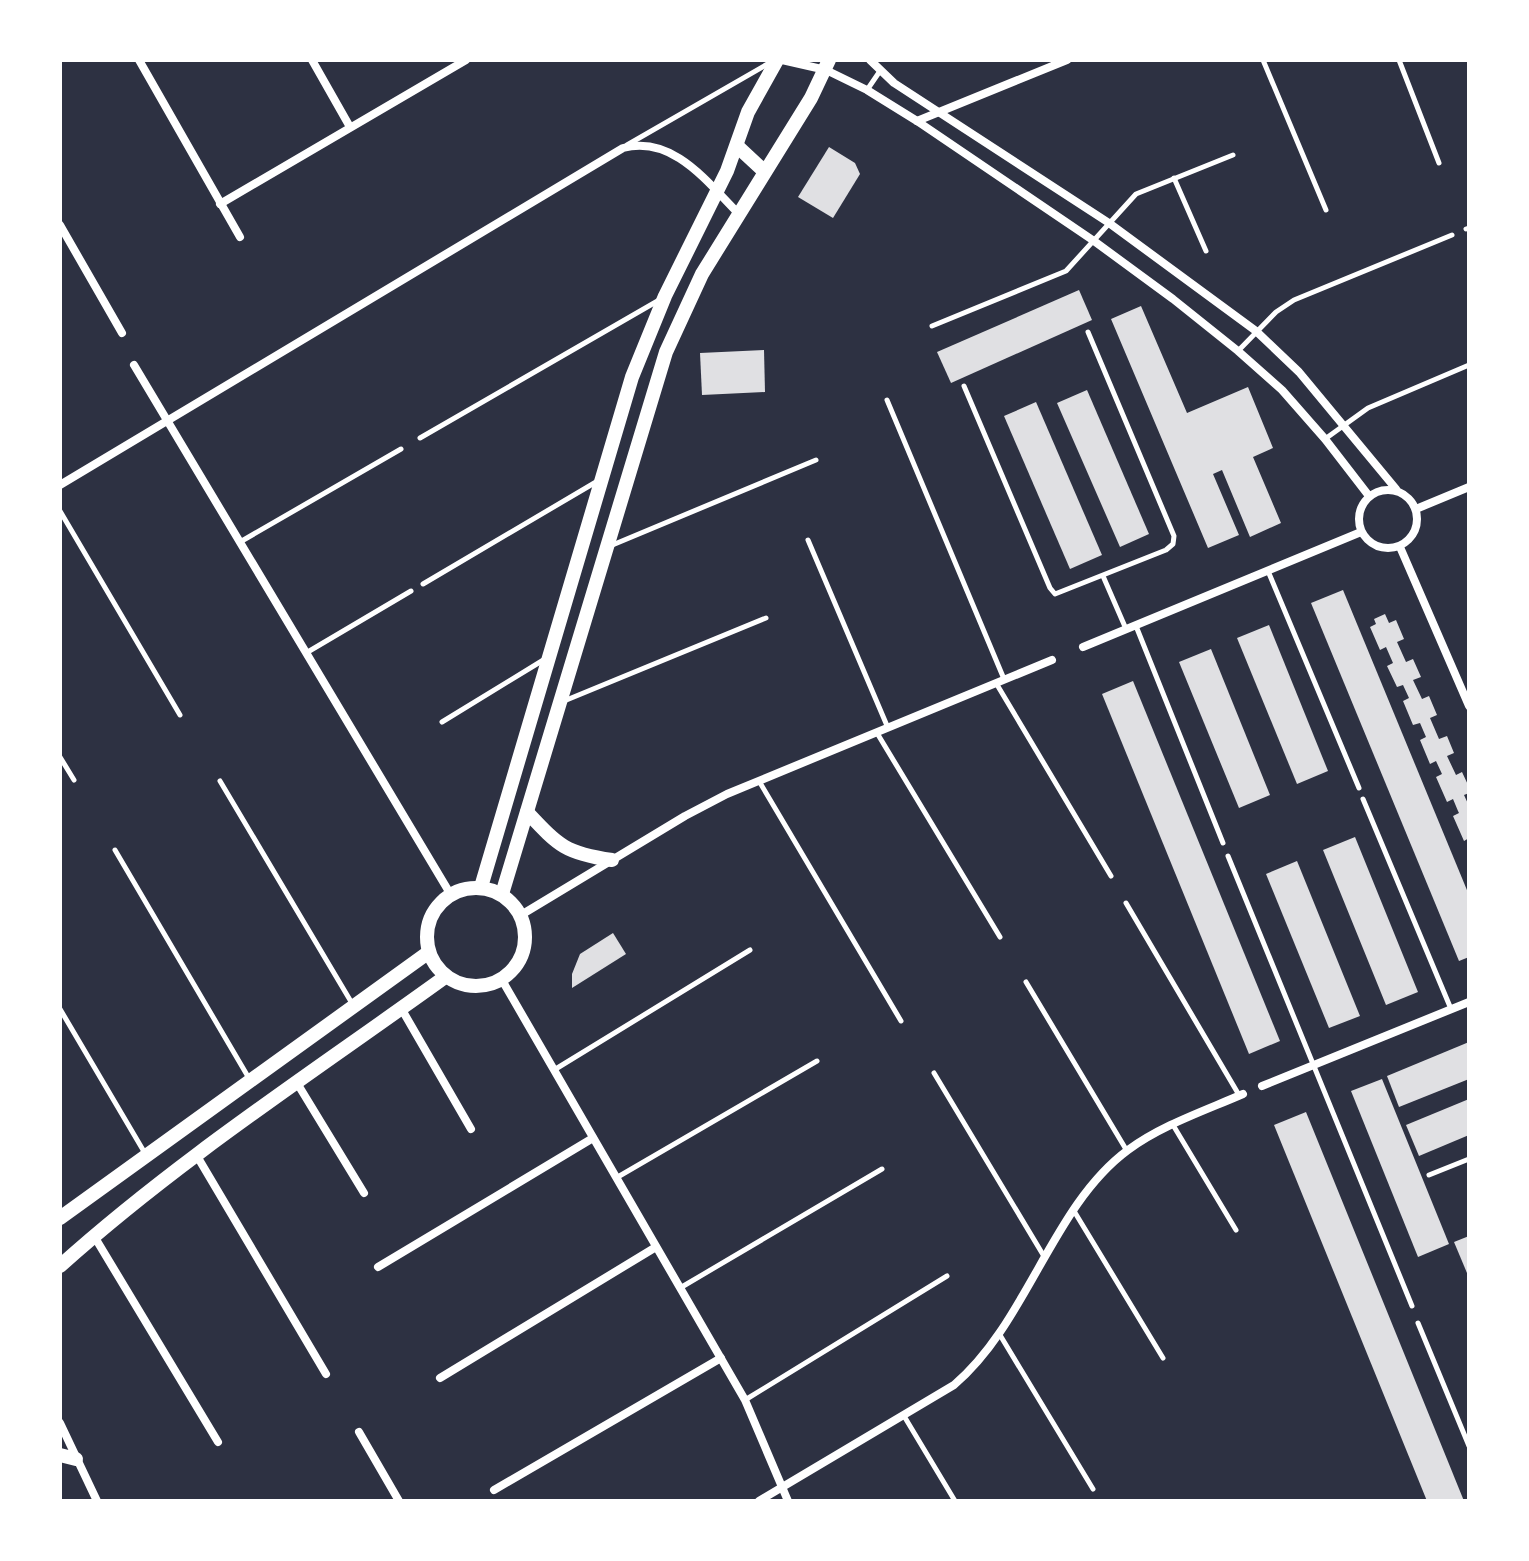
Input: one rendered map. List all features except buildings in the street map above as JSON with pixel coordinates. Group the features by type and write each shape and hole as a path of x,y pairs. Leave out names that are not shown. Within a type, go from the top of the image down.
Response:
{"street":[{"path":"139,60 240,237"},
{"path":"312,60 350,127"},
{"path":"220,204 466,60"},
{"path":"481,887 632,377 665,296 737,146 748,112 778,60 827,65 917,121 1094,241 1238,351 1282,390 1369,496"},
{"path":"870,60 908,93 1109,223 1256,331 1299,372 1416,509 1418,522 1414,534 1400,547 1382,549 1361,532 1358,519 1361,507 1369,496 1382,489 1396,489"},
{"path":"917,121 1067,60"},
{"path":"502,894 666,352 686,305 827,65"},
{"path":"737,146 764,171"},
{"path":"60,485 623,148 651,147 683,159 738,213"},
{"path":"60,225 122,333"},
{"path":"134,365 451,895"},
{"path":"1416,509 1469,487"},
{"path":"1083,647 1361,532"},
{"path":"1400,547 1469,706"},
{"path":"521,915 707,804 1052,660"},
{"path":"527,812 554,840 579,855 612,860"},
{"path":"481,887 502,894 521,915 527,939 520,963 502,980 473,987 445,977 429,952 427,930 435,910 451,895 481,887"},
{"path":"60,1218 429,952"},
{"path":"60,1266 197,1156 445,977"},
{"path":"502,980 745,1400 788,1501"},
{"path":"1262,1086 1469,1002"},
{"path":"401,1008 471,1129"},
{"path":"297,1083 364,1193"},
{"path":"759,1501 954,1385 1000,1335 1074,1211 1094,1184 1127,1151 1172,1124 1241,1095"},
{"path":"378,1267 593,1138"},
{"path":"197,1156 326,1374"},
{"path":"94,1236 218,1442"},
{"path":"440,1378 656,1247"},
{"path":"494,1490 721,1358"},
{"path":"60,1423 97,1501"},
{"path":"359,1432 399,1501"},
{"path":"60,1455 76,1459"}],"lane":[{"path":"623,148 759,67 778,60"},
{"path":"1263,60 1326,210"},
{"path":"1399,60 1439,163"},
{"path":"867,90 880,71"},
{"path":"932,326 1066,271 1136,194 1233,155"},
{"path":"1174,178 1206,251"},
{"path":"1238,351 1282,307 1294,300 1452,235"},
{"path":"420,438 665,296"},
{"path":"964,386 1055,594 1166,550 1175,540 1088,332"},
{"path":"1325,439 1388,398 1469,365"},
{"path":"887,400 1000,681 1111,876"},
{"path":"240,542 401,449"},
{"path":"606,548 816,460"},
{"path":"423,584 601,480"},
{"path":"60,511 180,715"},
{"path":"808,540 888,728"},
{"path":"1268,570 1359,788"},
{"path":"1103,576 1126,629"},
{"path":"306,653 411,591"},
{"path":"559,703 766,618"},
{"path":"1136,625 1223,843"},
{"path":"442,722 549,657"},
{"path":"877,732 1000,937"},
{"path":"60,757 74,780"},
{"path":"220,781 354,1006"},
{"path":"759,781 901,1021"},
{"path":"1363,799 1451,1009"},
{"path":"115,850 251,1080"},
{"path":"1228,856 1412,1306"},
{"path":"1126,903 1241,1095"},
{"path":"554,1070 750,950"},
{"path":"1026,982 1127,1151"},
{"path":"60,1009 146,1156"},
{"path":"616,1178 817,1061"},
{"path":"934,1073 1045,1258"},
{"path":"1172,1124 1236,1230"},
{"path":"1429,1175 1469,1159"},
{"path":"680,1288 882,1169"},
{"path":"1074,1211 1163,1358"},
{"path":"745,1400 947,1276"},
{"path":"1418,1323 1469,1446"},
{"path":"1000,1335 1093,1489"},
{"path":"904,1416 955,1501"}]}
